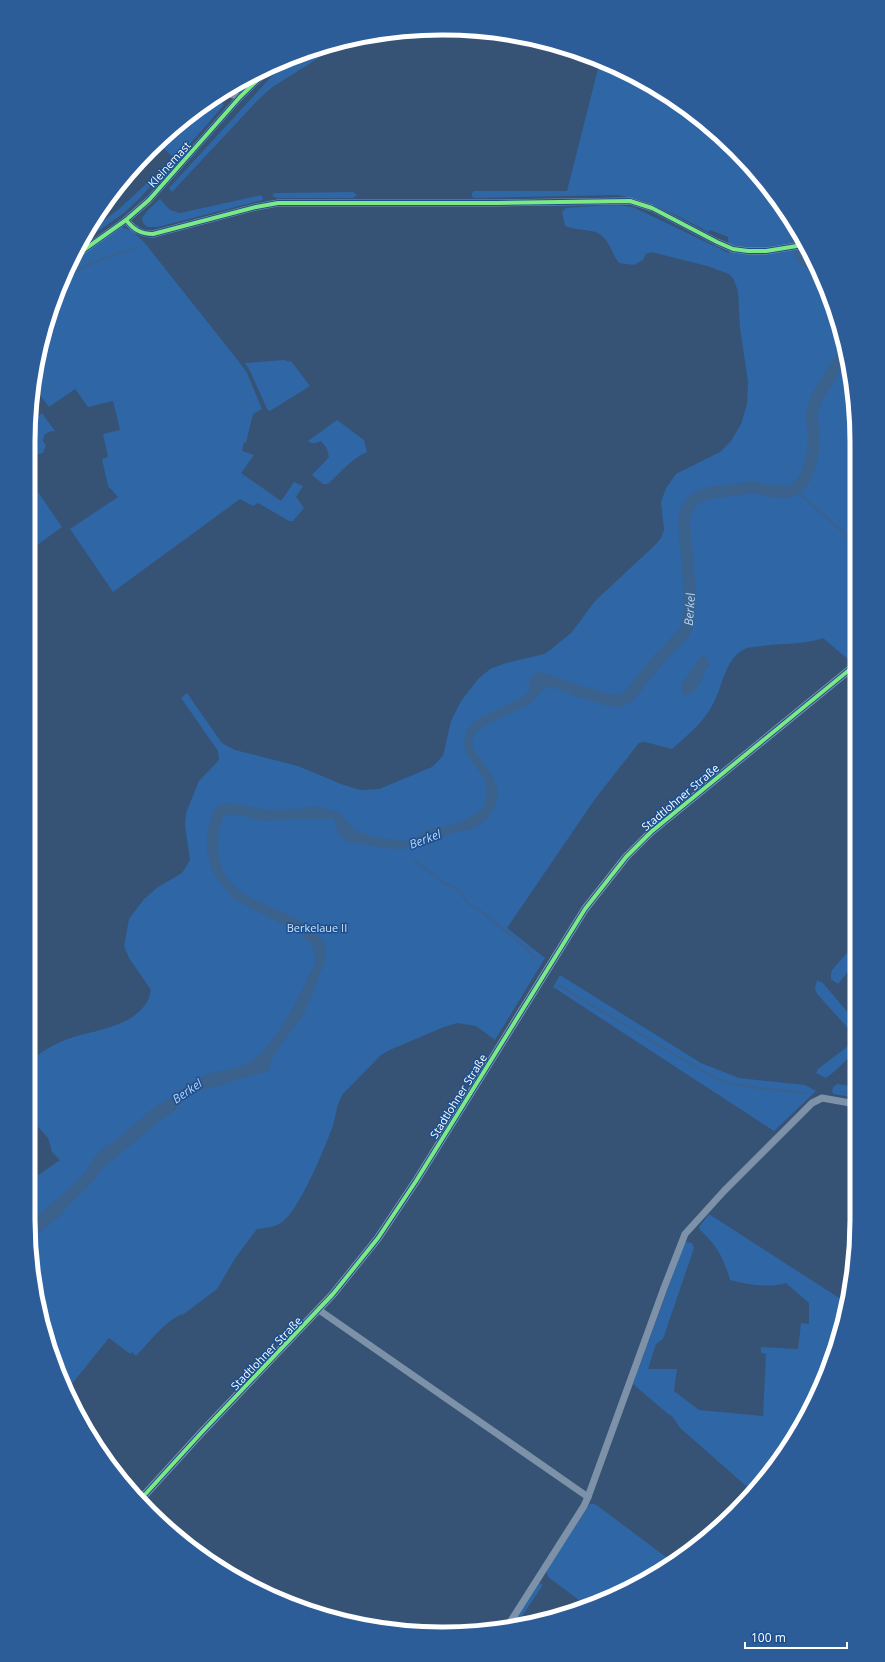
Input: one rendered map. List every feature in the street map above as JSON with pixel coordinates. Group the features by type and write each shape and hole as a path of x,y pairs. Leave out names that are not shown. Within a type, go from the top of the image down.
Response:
{"street":[{"name":"Kleinemast","path":"84,250 126,220 149,200 240,97 259,79"},
{"path":"232,95 240,97"},
{"path":"126,220 132,228 140,233 153,234 256,207 278,204 496,204 630,201 652,208 733,249 748,251 799,246"},
{"name":"Stadtlohner Straße","path":"143,1496 202,1432 319,1310 338,1289 378,1238 416,1181 585,909 610,875 651,832 850,669"},
{"path":"511,1621 584,1506 685,1234 724,1191 812,1103 822,1098 850,1103"},
{"path":"319,1310 588,1497"}],"green space":[{"path":"329,52 271,88 172,192 169,188 271,77 287,66"},
{"name":"Berkelaue II","path":"599,66 623,77 669,104 691,119 711,136 731,154 766,194 795,239 808,262 828,312 836,337 847,389 850,442 850,661 823,638 801,643 747,648 739,652 729,665 717,697 709,711 700,723 672,749 645,742 639,743 595,799 507,928 545,958 495,1040 476,1026 457,1023 444,1027 381,1055 342,1095 338,1103 332,1128 317,1165 303,1193 288,1216 279,1224 257,1229 236,1257 217,1289 184,1314 171,1320 136,1356 132,1352 130,1354 109,1338 71,1386 49,1325 38,1273 35,1220 35,1177 60,1160 52,1152 48,1138 35,1124 35,1057 60,1042 109,1027 131,1018 140,1011 147,1002 151,990 129,958 124,946 129,919 144,899 158,887 182,873 190,860 185,826 186,813 199,781 219,760 218,751 181,698 187,693 222,743 235,750 298,766 341,784 360,790 379,789 432,767 443,756 451,721 461,701 479,678 490,669 506,663 544,654 572,632 595,601 661,538 664,530 661,502 666,488 676,474 720,452 731,441 741,424 747,404 748,382 740,328 738,291 733,278 729,274 707,266 651,252 646,254 643,260 634,265 619,263 607,242 599,233 565,226 562,212 566,208 591,206 616,205 633,207 729,253 728,237 710,230 708,232 672,213 650,204 616,195 472,197 472,193 474,191 567,191"},
{"path":"221,101 224,105 176,160 162,147 194,119"},
{"path":"163,168 165,170 140,198 124,213 92,235 99,224 119,209"},
{"path":"353,192 357,195 353,198 277,198 272,196 274,193"},
{"path":"262,195 263,200 158,227 147,227 143,223 142,218 160,199 170,210 180,213"},
{"path":"120,227 131,230 144,242 247,373 262,409 253,414 246,443 244,442 242,451 254,455 241,473 281,501 294,482 303,486 296,497 304,508 293,521 289,521 258,503 253,506 240,499 113,592 70,529 118,497 108,486 102,459 108,457 103,434 120,430 113,401 88,407 75,389 49,407 38,392 49,337 66,287 81,255"},
{"path":"284,360 292,362 310,386 270,411 267,409 245,363"},
{"path":"42,413 55,431 48,432 44,436 43,441 46,445 43,453 35,455 35,442 36,418"},
{"path":"337,420 364,440 367,452 351,462 328,484 323,484 312,475 329,457 327,449 321,441 313,443 308,441"},
{"path":"35,488 62,527 35,547"},
{"path":"850,950 850,969 838,984 831,979 832,970"},
{"path":"560,975 701,1063 739,1078 805,1085 816,1091 774,1131 553,987"},
{"path":"817,980 823,983 850,1015 850,1030 817,994 815,988"},
{"path":"850,1045 850,1057 826,1078 816,1073 818,1069"},
{"path":"837,1084 850,1086 850,1097 834,1094 832,1092 833,1087"},
{"path":"709,1214 842,1300 828,1350 808,1400 781,1446 766,1468 749,1488 680,1428 672,1416 633,1384 685,1242 692,1243 694,1248 663,1339 656,1344 648,1369 677,1369 674,1391 699,1410 763,1416 766,1354 761,1353 761,1347 798,1349 801,1323 809,1324 809,1303 786,1283 779,1285 758,1285 730,1280 719,1253 699,1227"},
{"path":"590,1504 598,1506 668,1559 623,1585 582,1602 548,1577 546,1570"},
{"path":"538,1582 543,1585 520,1619 513,1621"}],"water":[{"path":"702,655 707,658 709,665 694,692 685,695 681,692 682,683"},
{"path":"541,672 596,691 591,700 549,686 546,687 531,703 490,723 477,732 473,737 472,743 474,750 490,772 497,790 497,799 494,809 488,818 475,827 452,833 421,846 398,849 347,842 339,834 334,819 332,818 264,821 231,814 223,818 219,836 220,862 231,882 247,895 306,924 320,936 326,952 326,958 307,1007 281,1044 273,1058 269,1070 194,1093 183,1101 173,1112 162,1119 100,1171 93,1182 60,1216 36,1236 35,1218 78,1180 102,1149 123,1135 152,1109 192,1082 211,1073 244,1065 256,1058 286,1020 315,964 312,944 301,934 235,900 218,880 212,870 207,851 207,831 214,809 219,805 230,803 268,810 297,809 315,806 340,813 353,829 359,832 376,837 402,841 411,840 423,832 431,829 454,825 477,813 483,808 487,796 485,779 466,754 464,741 467,730 476,720 523,697 529,691 529,678"}],"waterway":[{"name":"Berkel","path":"797,243 802,256 808,262"},
{"path":"71,275 98,260 137,248"},
{"name":"Berkel","path":"579,691 609,700 621,701 629,696 658,660 684,633 688,623 690,595 684,522 689,505 700,496 722,491 752,488 785,492 794,490 799,486 803,481 809,467 813,451 814,438 812,411 816,400 841,358"},
{"path":"794,489 850,538"},
{"path":"414,860 444,883 457,889 468,903 482,912 525,947 535,958"},
{"path":"558,985 723,1082 758,1088 806,1093"},
{"path":"840,1092 850,1093"}],"cycle path":[{"path":"84,250 126,220 149,200 240,97 259,79"},
{"path":"126,220 138,231 153,234 256,207 278,203 496,203 630,201 652,208 733,249 766,251 799,246"},
{"path":"143,1496 333,1294 378,1238 416,1181 585,909 626,857 651,832 850,669"}]}
